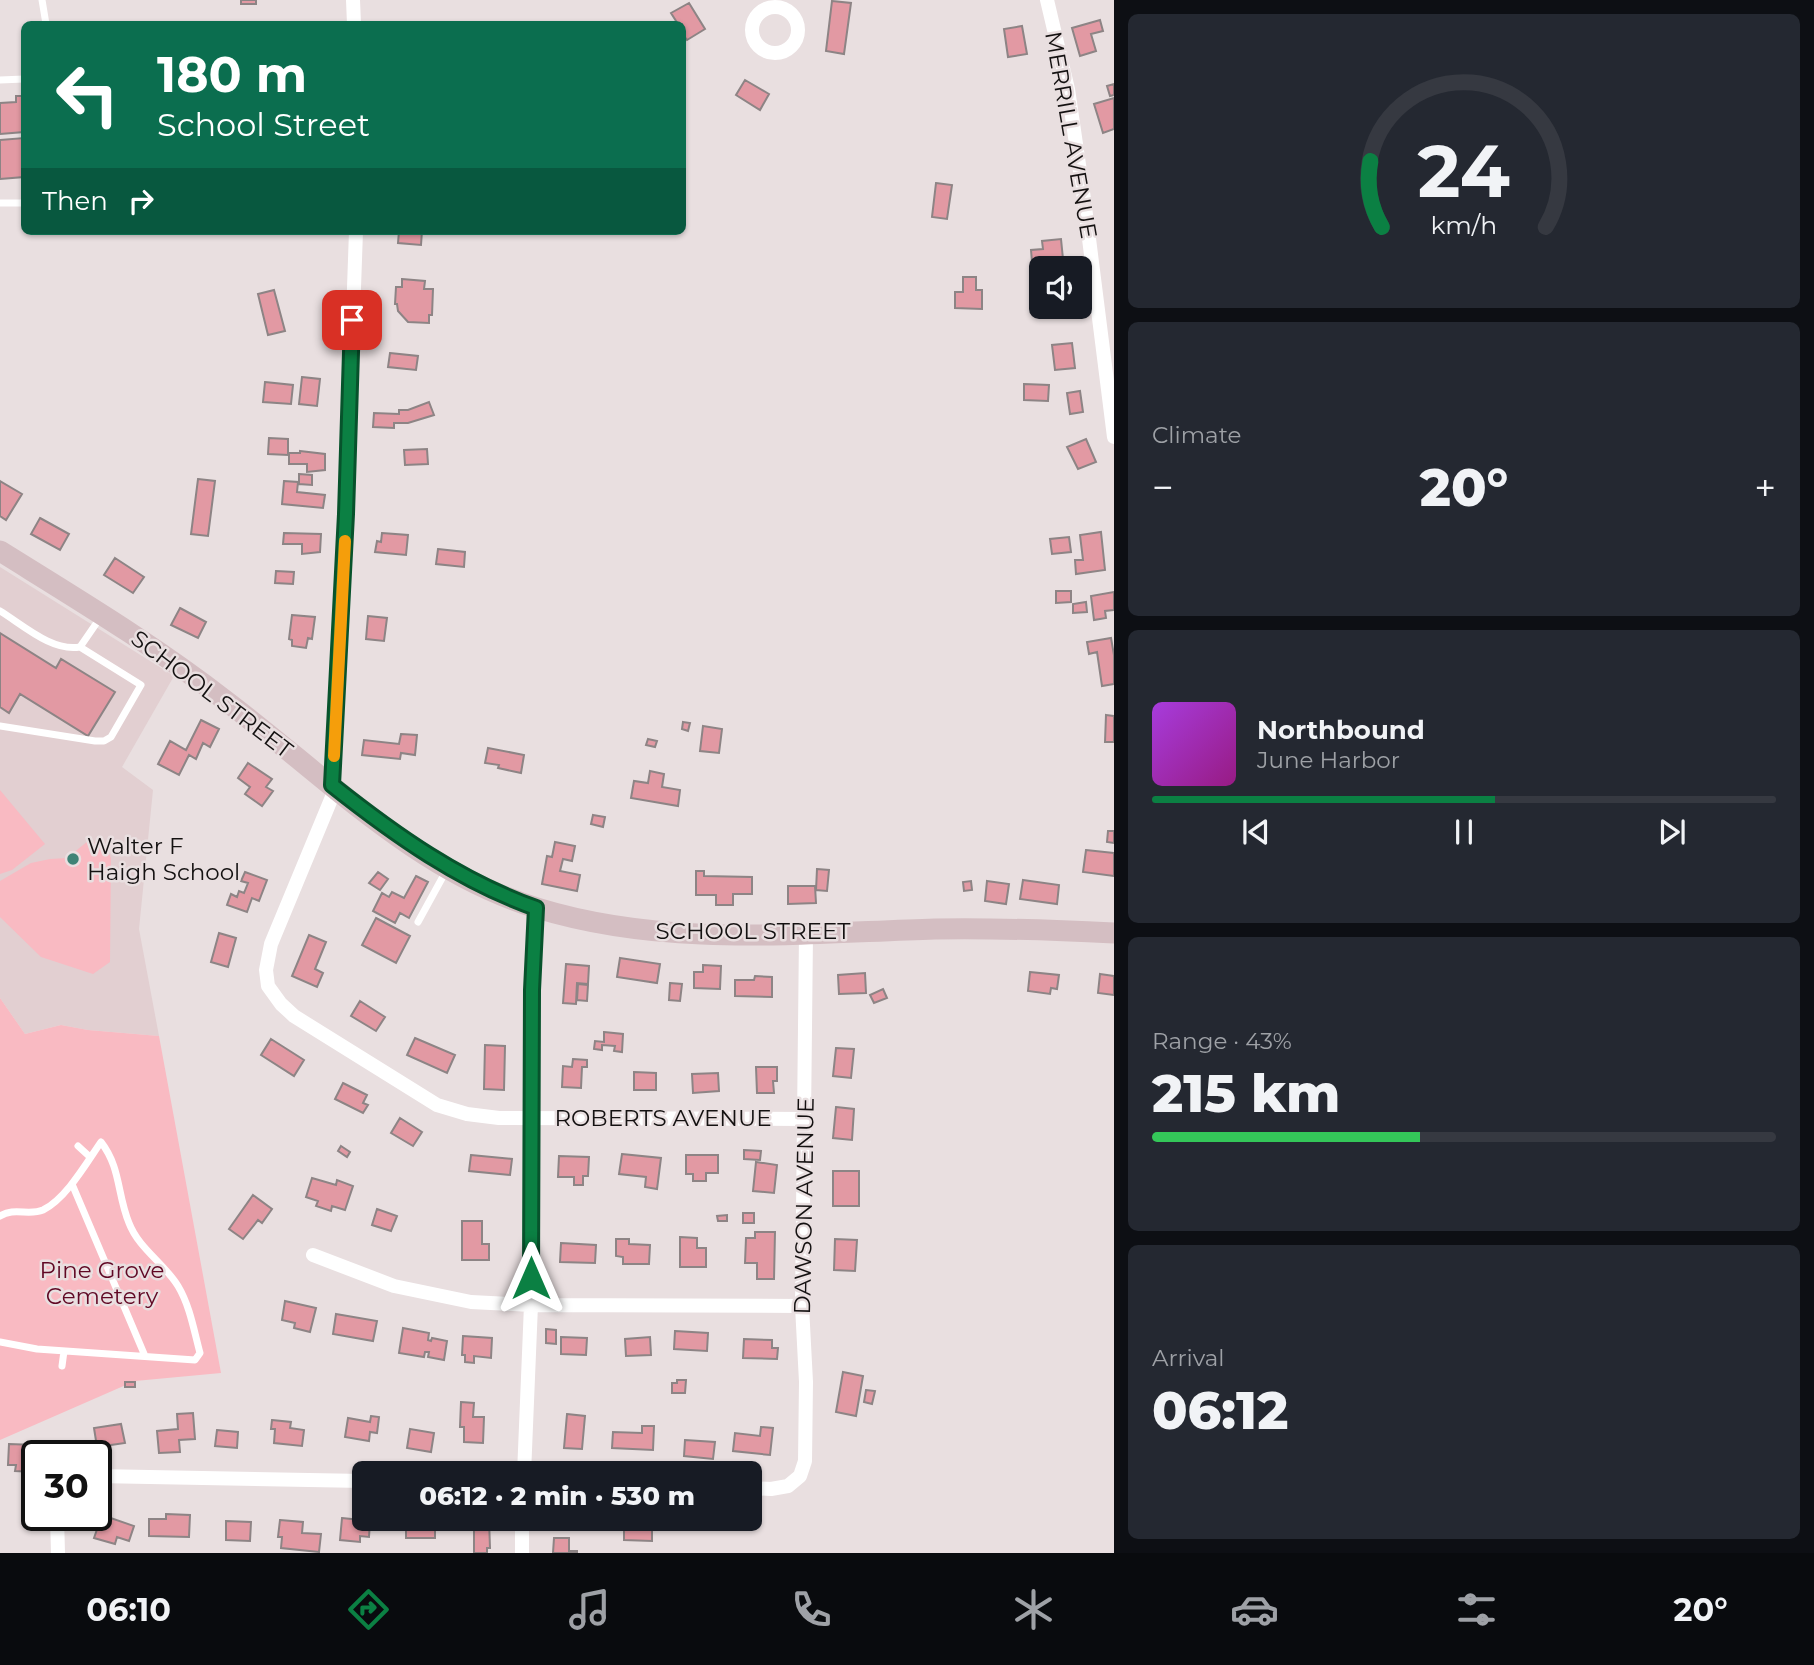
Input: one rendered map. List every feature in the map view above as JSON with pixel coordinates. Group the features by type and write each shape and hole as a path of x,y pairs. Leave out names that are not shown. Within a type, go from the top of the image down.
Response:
{"street":[{"path":"353,0 354,21"},
{"name":"MERRILL AVENUE","path":"1047,0 1068,89 1114,438"},
{"path":"332,785 346,514 356,235"},
{"name":"SCHOOL STREET","path":"0,551 103,615 195,677 377,821 448,867 492,890 536,908 598,923 676,934 738,936 982,928 1114,933"},
{"name":"ROBERTS AVENUE","path":"332,785 329,806 268,952 268,986 281,1004 301,1021 436,1105 475,1116 805,1119"},
{"path":"525,1461 531,1305 533,963 536,908"},
{"name":"DAWSON AVENUE","path":"762,1488 780,1488 796,1481 805,1461 806,1382 802,1306 806,934"},
{"path":"313,1255 394,1286 422,1294 471,1302 531,1305 802,1306"},
{"path":"112,1476 352,1481"},
{"path":"57,1531 58,1553"},
{"path":"522,1531 522,1553"}],"lane":[{"path":"42,0 46,21"},
{"path":"0,80 21,79"},
{"path":"0,203 21,203"},
{"path":"0,611 50,642 69,649 80,647 141,685 111,737 104,741 0,726"},
{"path":"80,647 103,615"},
{"path":"418,922 448,867"},
{"path":"0,1216 12,1210 34,1212 44,1209 72,1184 101,1142 111,1155 128,1222 143,1247 177,1285 183,1296 200,1353 195,1360 64,1351 0,1342"},
{"path":"78,1146 90,1157"},
{"path":"72,1184 145,1356"},
{"path":"62,1366 64,1351"}],"shaded area":[{"name":"Walter F Haigh School","path":"0,567 174,676 122,767 153,790 139,929 159,1036 61,1025 25,1034 0,998"}],"green space":[{"path":"0,790 45,844 12,870 0,874"},
{"path":"88,841 105,845 111,858 110,962 93,974 41,957 0,917 0,881 31,863 67,858"},
{"name":"Pine Grove Cemetery","path":"0,998 25,1034 61,1025 159,1036 221,1373 135,1381 0,1440"}],"building":[{"path":"241,0 256,0 256,4 241,4"},
{"path":"832,1 851,3 844,54 826,51"},
{"path":"689,3 705,29 687,40 686,21 676,21 671,13"},
{"path":"1100,20 1103,31 1091,34 1096,51 1080,56 1072,28"},
{"path":"1022,26 1027,54 1008,57 1004,29"},
{"path":"745,80 769,94 760,110 736,95"},
{"path":"1114,84 1114,95 1110,96 1107,86"},
{"path":"16,96 21,96 21,132 0,134 0,103 16,102"},
{"path":"1114,98 1114,129 1103,133 1094,104"},
{"path":"21,138 21,177 0,179 0,140"},
{"path":"936,183 952,185 947,219 932,217"},
{"path":"399,235 422,235 421,245 398,243"},
{"path":"1061,239 1063,256 1032,256 1031,250 1043,249 1042,241"},
{"path":"963,277 976,277 976,290 982,290 982,309 955,308 955,292 963,292"},
{"path":"402,279 425,281 424,289 433,289 429,323 408,322 398,311 395,304 396,287 402,287"},
{"path":"274,290 285,331 268,335 258,294"},
{"path":"1072,343 1075,368 1055,370 1052,345"},
{"path":"390,353 418,356 416,370 388,367"},
{"path":"302,377 320,379 317,406 299,404"},
{"path":"265,382 293,385 291,404 263,402"},
{"path":"1024,384 1049,385 1048,401 1024,400"},
{"path":"1080,391 1083,412 1070,414 1067,393"},
{"path":"429,402 434,415 408,423 394,423 394,428 373,427 374,413 399,414 399,410 408,410"},
{"path":"269,438 288,439 288,455 268,454"},
{"path":"1086,439 1096,462 1078,469 1067,447"},
{"path":"427,449 428,464 405,465 404,450"},
{"path":"300,451 325,454 325,470 307,472 307,464 289,464 289,453"},
{"path":"299,474 312,475 312,485 299,484"},
{"path":"198,479 215,481 208,536 191,534"},
{"path":"0,481 22,494 6,520 0,516"},
{"path":"284,481 298,482 297,492 325,495 323,508 282,504"},
{"path":"40,518 69,534 60,550 31,534"},
{"path":"1101,532 1105,570 1076,574 1075,560 1083,560 1080,535"},
{"path":"284,533 321,534 320,552 302,554 302,544 283,544"},
{"path":"382,533 408,535 406,555 375,552 377,541 381,542"},
{"path":"1069,537 1071,552 1052,554 1050,539"},
{"path":"438,549 465,552 464,567 436,564"},
{"path":"115,558 144,577 133,593 104,575"},
{"path":"276,571 294,572 293,584 275,583"},
{"path":"1056,591 1071,591 1071,602 1056,603"},
{"path":"1114,592 1114,610 1105,611 1106,618 1094,620 1091,596"},
{"path":"1086,602 1087,612 1073,613 1073,604"},
{"path":"180,608 206,622 198,638 171,625"},
{"path":"292,615 315,617 312,639 308,638 306,648 292,646 292,640 289,639"},
{"path":"368,616 387,618 384,641 366,639"},
{"path":"0,633 56,668 61,659 115,692 88,736 20,694 9,713 0,707"},
{"path":"1111,638 1114,684 1102,686 1097,652 1089,654 1087,642"},
{"path":"1106,715 1114,716 1114,742 1105,742"},
{"path":"201,720 219,729 210,747 203,743 196,759 189,755 179,775 158,764 170,741 186,750"},
{"path":"683,722 690,723 688,731 682,729"},
{"path":"703,726 722,729 719,753 700,751"},
{"path":"401,734 417,735 415,755 401,753 400,759 362,755 364,740 399,744"},
{"path":"648,739 657,741 655,747 646,745"},
{"path":"488,748 524,755 521,773 485,763"},
{"path":"248,763 272,779 266,787 273,791 262,806 245,794 250,787 238,778"},
{"path":"650,771 664,774 662,787 680,790 678,806 631,798 634,781 648,783"},
{"path":"593,815 605,817 603,827 591,824"},
{"path":"1108,831 1114,831 1114,843 1107,842"},
{"path":"555,842 575,846 572,861 563,859 560,871 580,875 577,891 542,884 547,856 552,857"},
{"path":"1086,850 1114,853 1114,876 1083,872"},
{"path":"817,869 829,870 827,891 816,890"},
{"path":"696,871 704,871 704,876 752,877 752,894 733,894 733,905 716,905 716,895 696,895"},
{"path":"245,872 267,880 259,901 252,898 247,912 227,905 231,894 237,897 239,891 244,893 248,883 241,881"},
{"path":"378,872 388,879 380,890 369,883"},
{"path":"416,876 428,882 409,918 400,913 395,923 373,911 382,893 389,897 392,892 404,898"},
{"path":"1023,880 1059,885 1057,904 1020,899"},
{"path":"971,881 972,890 964,891 963,882"},
{"path":"987,881 1009,884 1006,904 985,901"},
{"path":"788,886 815,886 816,903 788,904"},
{"path":"376,918 410,936 396,963 362,945"},
{"path":"219,933 236,938 228,967 211,962"},
{"path":"309,935 326,942 315,969 323,973 317,987 292,976"},
{"path":"620,958 660,964 657,983 617,977"},
{"path":"566,964 589,966 588,984 577,983 576,1004 563,1003"},
{"path":"703,965 721,966 720,989 694,988 694,972 703,972"},
{"path":"1030,972 1059,975 1057,989 1051,988 1050,994 1028,991"},
{"path":"865,973 866,993 839,994 838,975"},
{"path":"1100,974 1114,976 1114,995 1098,993"},
{"path":"755,976 772,977 772,997 735,996 735,980 754,980"},
{"path":"670,983 682,984 680,1001 669,1000"},
{"path":"578,984 588,985 587,1001 577,1000"},
{"path":"883,989 887,998 874,1003 870,995"},
{"path":"360,1001 385,1017 376,1031 351,1016"},
{"path":"604,1032 623,1034 622,1052 614,1051 615,1046 602,1045 602,1050 594,1049 595,1041 604,1042"},
{"path":"415,1038 455,1055 447,1073 407,1055"},
{"path":"271,1039 304,1060 294,1076 261,1055"},
{"path":"485,1045 505,1046 504,1090 484,1089"},
{"path":"836,1048 854,1049 851,1078 833,1076"},
{"path":"573,1059 587,1060 587,1067 582,1067 581,1088 562,1087 563,1066 572,1067"},
{"path":"756,1067 777,1067 777,1081 773,1081 774,1093 757,1093"},
{"path":"634,1072 656,1073 656,1090 634,1090"},
{"path":"718,1073 719,1091 693,1093 692,1074"},
{"path":"343,1083 367,1095 363,1103 368,1105 363,1113 335,1099"},
{"path":"836,1107 854,1109 852,1140 833,1138"},
{"path":"400,1118 422,1132 413,1146 391,1133"},
{"path":"341,1146 350,1152 347,1157 338,1151"},
{"path":"744,1150 761,1151 760,1160 744,1159"},
{"path":"622,1154 661,1158 657,1189 645,1187 646,1177 619,1174"},
{"path":"471,1155 512,1159 510,1175 469,1171"},
{"path":"686,1155 718,1155 718,1173 706,1173 706,1181 693,1181 693,1174 686,1174"},
{"path":"559,1156 589,1157 588,1176 583,1176 583,1185 574,1185 574,1177 558,1177"},
{"path":"756,1162 777,1165 774,1193 753,1191"},
{"path":"833,1171 859,1171 859,1206 833,1206"},
{"path":"312,1178 336,1185 337,1180 353,1186 345,1210 332,1206 331,1211 316,1206 318,1201 306,1197"},
{"path":"253,1195 272,1209 262,1223 258,1220 243,1239 229,1229"},
{"path":"377,1209 397,1216 391,1231 372,1225"},
{"path":"743,1213 754,1213 754,1223 743,1223"},
{"path":"727,1215 727,1221 718,1221 717,1216"},
{"path":"462,1221 482,1221 482,1244 489,1244 489,1260 462,1260"},
{"path":"755,1232 775,1232 774,1279 757,1279 757,1263 745,1263 746,1238 755,1238"},
{"path":"680,1237 697,1238 697,1248 706,1248 706,1267 680,1267"},
{"path":"616,1239 629,1239 629,1244 650,1245 649,1264 623,1264 623,1257 616,1256"},
{"path":"835,1239 857,1240 855,1271 834,1270"},
{"path":"561,1243 596,1245 595,1263 560,1262"},
{"path":"285,1301 316,1308 310,1332 294,1328 295,1323 282,1320"},
{"path":"336,1314 377,1321 373,1341 333,1334"},
{"path":"403,1328 429,1333 428,1340 431,1341 432,1338 447,1341 444,1360 428,1357 429,1352 425,1352 424,1357 399,1353"},
{"path":"546,1329 556,1330 556,1344 546,1343"},
{"path":"675,1331 708,1333 707,1351 674,1349"},
{"path":"463,1336 492,1338 491,1358 474,1356 474,1363 465,1362 465,1355 462,1355"},
{"path":"561,1337 587,1338 586,1355 561,1354"},
{"path":"650,1337 651,1355 626,1356 625,1339"},
{"path":"744,1339 772,1340 772,1348 778,1348 777,1359 743,1358"},
{"path":"843,1372 863,1376 856,1416 836,1412"},
{"path":"677,1380 686,1380 685,1393 672,1393 672,1383 677,1383"},
{"path":"125,1382 135,1382 135,1387 125,1387"},
{"path":"866,1390 875,1391 872,1404 864,1402"},
{"path":"461,1402 474,1403 473,1417 484,1417 483,1443 464,1442 464,1427 460,1427"},
{"path":"193,1413 195,1439 179,1440 180,1452 159,1453 157,1431 178,1429 177,1414"},
{"path":"567,1414 585,1416 582,1449 564,1448"},
{"path":"371,1416 379,1417 377,1433 370,1432 369,1441 345,1437 348,1418 370,1422"},
{"path":"272,1420 291,1422 290,1428 304,1430 302,1446 274,1443 275,1429 271,1429"},
{"path":"121,1424 125,1443 112,1445 112,1440 96,1440 94,1428"},
{"path":"642,1426 654,1426 653,1450 612,1448 613,1432 642,1433"},
{"path":"761,1427 773,1428 770,1455 733,1451 735,1433 760,1436"},
{"path":"410,1429 434,1433 431,1452 407,1448"},
{"path":"217,1430 238,1432 237,1448 215,1446"},
{"path":"685,1440 715,1442 713,1459 684,1456"},
{"path":"9,1444 21,1444 21,1471 15,1471 16,1465 8,1465"},
{"path":"166,1514 190,1515 189,1537 149,1536 149,1519 166,1519"},
{"path":"112,1518 134,1526 129,1541 117,1537 115,1544 94,1538 96,1531 112,1531"},
{"path":"342,1518 352,1519 352,1531 369,1531 369,1537 360,1536 360,1542 340,1540"},
{"path":"280,1520 303,1522 302,1533 321,1534 319,1552 281,1548 282,1537 278,1537"},
{"path":"226,1521 251,1522 250,1541 226,1540"},
{"path":"406,1531 435,1531 435,1538 406,1538"},
{"path":"474,1531 489,1531 490,1548 487,1548 487,1553 474,1553"},
{"path":"624,1531 652,1531 652,1541 624,1540"},
{"path":"554,1538 569,1538 569,1551 577,1553 553,1553"}],"slow traffic":[{"path":"334,756 345,541"}],"place":[{"name":"Walter F Haigh School","path":"73,859"}],"route":[{"path":"352,320 346,514 332,785 398,835 448,867 482,886 536,908 532,990 531,1278"}]}
